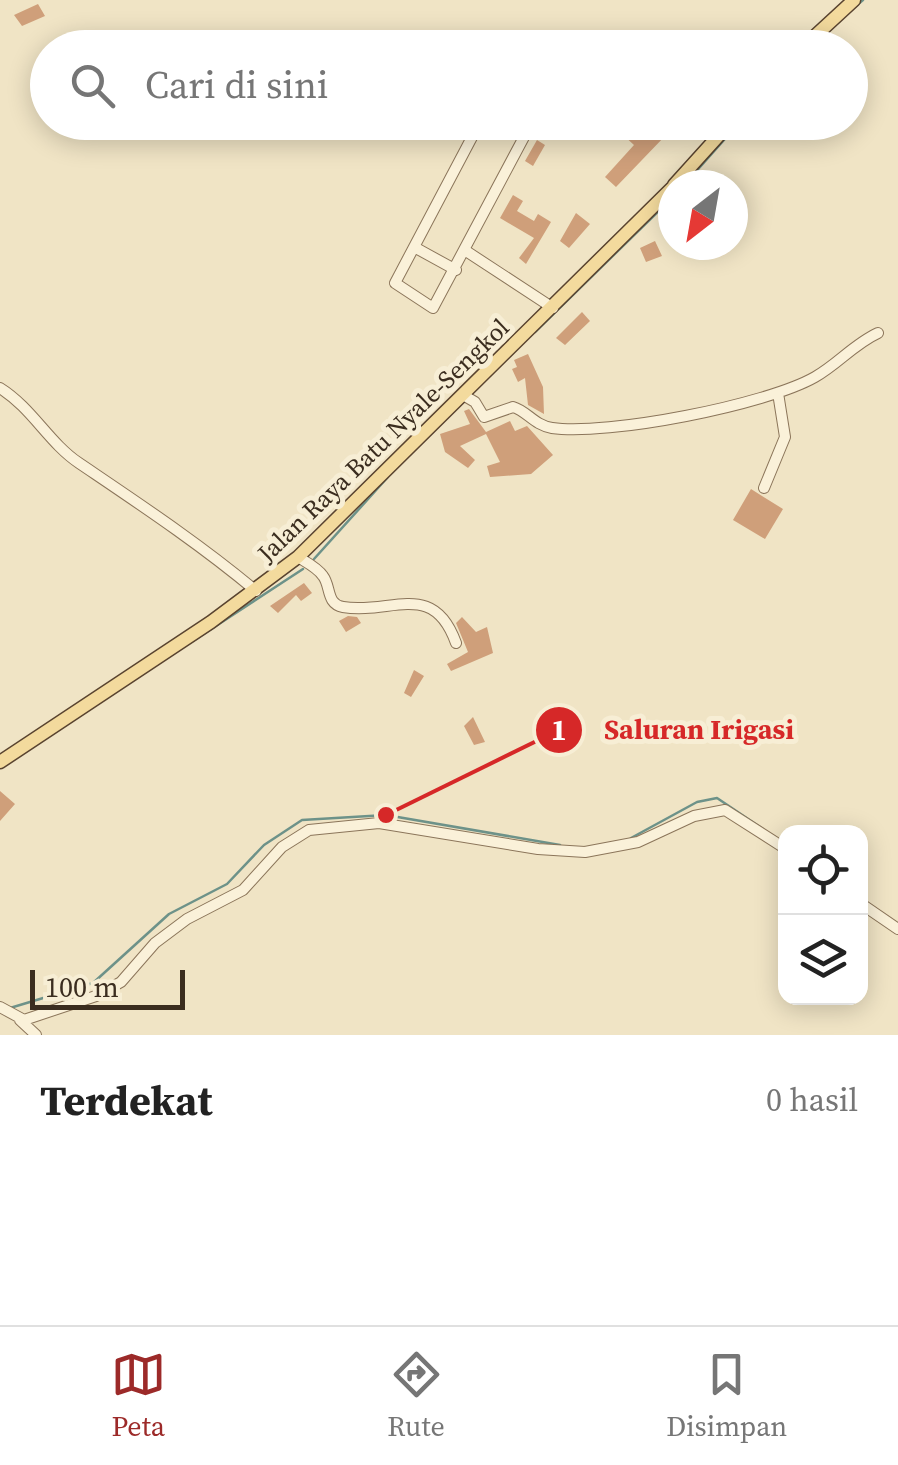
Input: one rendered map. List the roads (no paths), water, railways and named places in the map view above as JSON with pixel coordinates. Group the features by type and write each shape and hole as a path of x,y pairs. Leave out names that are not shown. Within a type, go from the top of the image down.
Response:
{"main road":[{"path":"822,30 854,0"},
{"name":"Jalan Raya Batu Nyale-Sengkol","path":"688,170 716,140"},
{"name":"Jalan Raya Batu Nyale-Sengkol","path":"0,762 256,591 298,557 658,202"}],"street":[{"path":"470,140 395,286 431,307 438,304 523,140"},
{"path":"414,247 456,270"},
{"path":"466,251 553,308"},
{"path":"463,395 475,402 484,417 517,407 531,421 562,429 620,428 778,393 819,375 854,345 878,333"},
{"path":"0,388 24,406 75,460 95,470 256,591"},
{"path":"764,488 785,437 778,393"},
{"path":"298,557 322,573 336,604 381,609 420,603 439,614 456,643"},
{"path":"20,1019 74,1004 112,987 132,973 154,943 187,919 236,895 282,847 318,827 379,823 538,849 585,852 638,842 694,816 725,810 778,844"},
{"path":"868,908 898,929"},
{"path":"0,1007 36,1035"}],"waterway":[{"path":"856,6 863,0"},
{"path":"697,170 724,140"},
{"path":"535,332 658,212"},
{"path":"314,559 387,478"},
{"path":"193,641 303,569"},
{"path":"631,838 697,802 717,798 763,829"},
{"path":"10,1008 93,983 169,914 227,884 264,845 302,820 386,815 560,845"}],"place":[{"name":"Saluran Irigasi","path":"386,815"}]}
